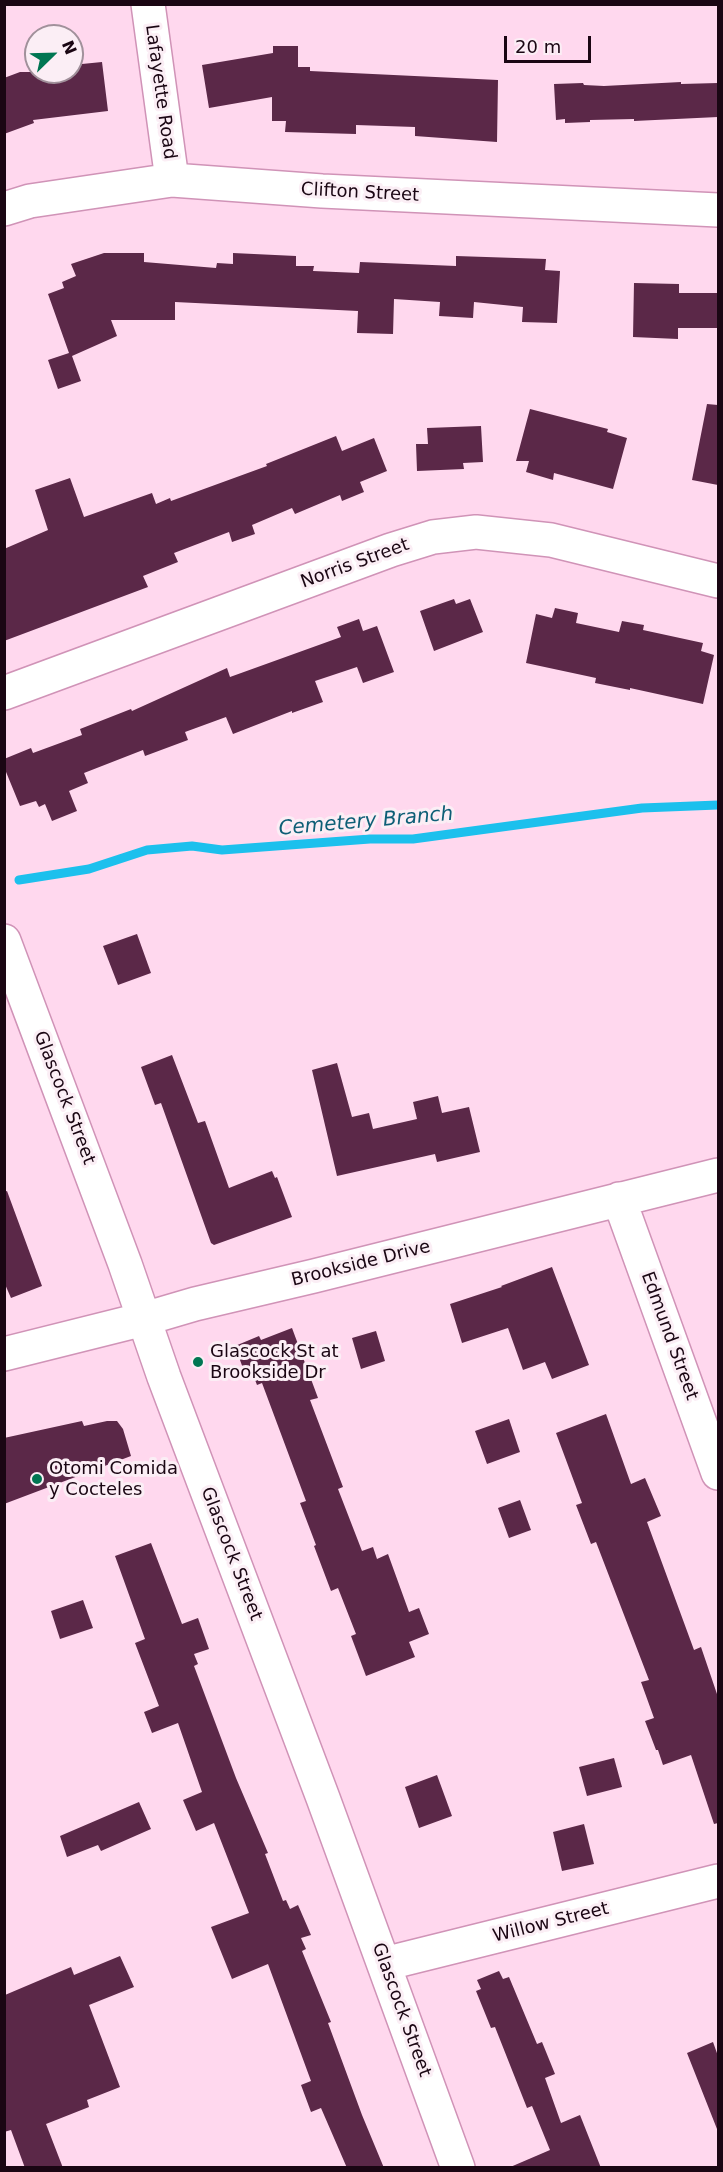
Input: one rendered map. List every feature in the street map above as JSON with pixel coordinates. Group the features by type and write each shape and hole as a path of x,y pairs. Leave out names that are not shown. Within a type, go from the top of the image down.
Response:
{"street":[{"name":"Lafayette Road","path":"148,4 172,180"},
{"name":"Clifton Street","path":"4,209 30,201 172,180 322,191 718,210"},
{"name":"Norris Street","path":"4,693 391,550 433,537 476,532 551,540 718,581"},
{"name":"Glascock Street","path":"4,941 62,1090 164,1377 458,2168"},
{"name":"Brookside Drive","path":"4,1354 195,1304 718,1175"},
{"name":"Edmund Street","path":"619,1199 718,1473"},
{"name":"Willow Street","path":"384,1964 718,1881"}],"building":[{"path":"273,46 298,46 298,67 310,67 310,71 498,80 497,142 415,136 415,127 356,125 356,134 285,132 286,121 272,121 272,97 209,108 202,65 273,53"},
{"path":"102,62 108,111 33,120 34,123 4,134 4,78 24,72 24,84 84,84 84,64"},
{"path":"681,82 681,84 718,83 718,117 634,121 634,119 590,120 590,122 565,123 565,119 556,120 554,84 583,83 584,85 604,86"},
{"path":"104,253 144,253 144,262 216,268 217,263 233,264 233,253 296,256 296,266 314,266 313,271 359,273 360,262 456,266 456,256 546,259 545,270 560,271 557,323 522,322 523,307 474,302 473,318 439,316 440,302 394,299 393,334 357,333 358,311 175,302 175,320 111,320 117,336 72,356 81,381 58,389 48,360 69,353 48,294 64,288 62,282 76,276 71,264"},
{"path":"634,283 679,284 679,293 718,293 718,328 678,328 678,339 633,337"},
{"path":"707,404 718,405 718,485 692,480"},
{"path":"530,409 608,429 607,432 627,438 613,489 554,473 553,480 526,472 529,461 516,461"},
{"path":"481,426 483,462 463,463 464,469 417,471 416,444 428,444 427,428"},
{"path":"336,436 342,451 374,438 387,471 360,482 364,492 342,501 340,495 295,514 292,508 252,525 255,534 232,542 229,532 174,553 178,562 143,576 148,587 4,641 4,549 48,530 35,490 70,478 84,517 152,493 156,504 170,498 171,501 267,466 266,464"},
{"path":"454,599 456,604 470,599 483,632 434,651 420,611"},
{"path":"555,608 578,613 576,623 619,632 622,621 644,625 643,630 703,643 701,651 714,655 703,704 595,683 596,678 526,663 536,614 552,618"},
{"path":"359,619 363,631 377,626 394,672 363,683 357,667 315,681 323,702 292,713 292,711 233,734 226,717 185,732 188,740 145,756 143,750 84,773 88,783 69,791 77,811 52,821 45,804 39,807 36,801 20,806 4,767 4,759 31,748 33,753 82,735 80,729 131,709 132,711 227,668 230,677 341,637 337,627"},
{"path":"137,934 151,973 118,985 103,946"},
{"path":"172,1055 198,1123 205,1121 229,1188 272,1171 275,1178 277,1177 292,1217 214,1245 211,1243 161,1103 155,1105 141,1067"},
{"path":"337,1063 352,1117 369,1113 373,1129 417,1119 413,1102 438,1096 442,1113 469,1107 480,1152 437,1162 435,1154 337,1176 312,1070"},
{"path":"7,1191 42,1286 11,1298 4,1282 4,1192"},
{"path":"552,1267 589,1365 552,1379 545,1362 523,1370 508,1328 462,1343 450,1304"},
{"path":"292,1328 318,1398 310,1400 343,1487 338,1489 362,1551 373,1547 377,1559 388,1554 409,1612 419,1608 429,1634 409,1642 415,1657 366,1676 351,1636 356,1634 338,1588 331,1591 314,1546 316,1545 300,1503 306,1501 262,1383 257,1385 252,1372 245,1374 235,1346 259,1336 261,1340"},
{"path":"376,1331 385,1361 361,1369 352,1338"},
{"path":"606,1414 631,1484 645,1478 661,1516 647,1522 694,1650 701,1647 718,1697 718,1823 714,1824 691,1755 663,1765 658,1750 656,1750 645,1721 654,1718 641,1682 649,1680 596,1542 591,1544 576,1505 582,1503 556,1433"},
{"path":"509,1419 520,1452 487,1464 475,1431"},
{"name":"Otomi Comida y Cocteles","path":"82,1421 84,1426 117,1421 123,1429 131,1456 4,1504 4,1438"},
{"path":"520,1500 531,1530 509,1538 498,1508"},
{"path":"151,1543 182,1624 198,1618 209,1649 194,1654 198,1664 194,1666 236,1778 268,1853 265,1854 283,1901 286,1900 290,1909 298,1905 311,1935 301,1938 306,1949 302,1951 331,2022 328,2023 384,2168 347,2168 321,2108 311,2112 301,2085 311,2081 268,1964 232,1979 211,1927 249,1913 214,1823 196,1831 183,1800 202,1792 178,1723 152,1733 144,1712 159,1706 135,1643 145,1639 115,1556"},
{"path":"83,1600 93,1628 60,1639 51,1611"},
{"path":"614,1758 622,1787 587,1796 579,1767"},
{"path":"437,1775 452,1816 419,1828 405,1787"},
{"path":"139,1802 151,1829 101,1851 98,1845 67,1857 60,1836"},
{"path":"584,1824 594,1864 562,1871 553,1832"},
{"path":"120,1956 134,1987 89,2005 120,2087 87,2100 89,2107 46,2124 63,2168 25,2168 11,2130 4,2132 5,1995 71,1967 74,1975"},
{"path":"499,1971 503,1979 509,1977 537,2044 542,2042 555,2074 545,2078 561,2123 580,2115 601,2168 508,2168 550,2150 532,2106 527,2108 495,2027 491,2028 476,1991 481,1989 477,1980"},
{"path":"713,2042 718,2056 717,2129 687,2053"}],"waterway":[{"name":"Cemetery Branch","path":"19,880 89,869 147,850 192,846 222,850 370,839 413,839 642,808 718,805"}],"place":[{"name":"Glascock St at Brookside Dr","path":"198,1362"},
{"name":"Otomi Comida y Cocteles","path":"37,1479"}]}
